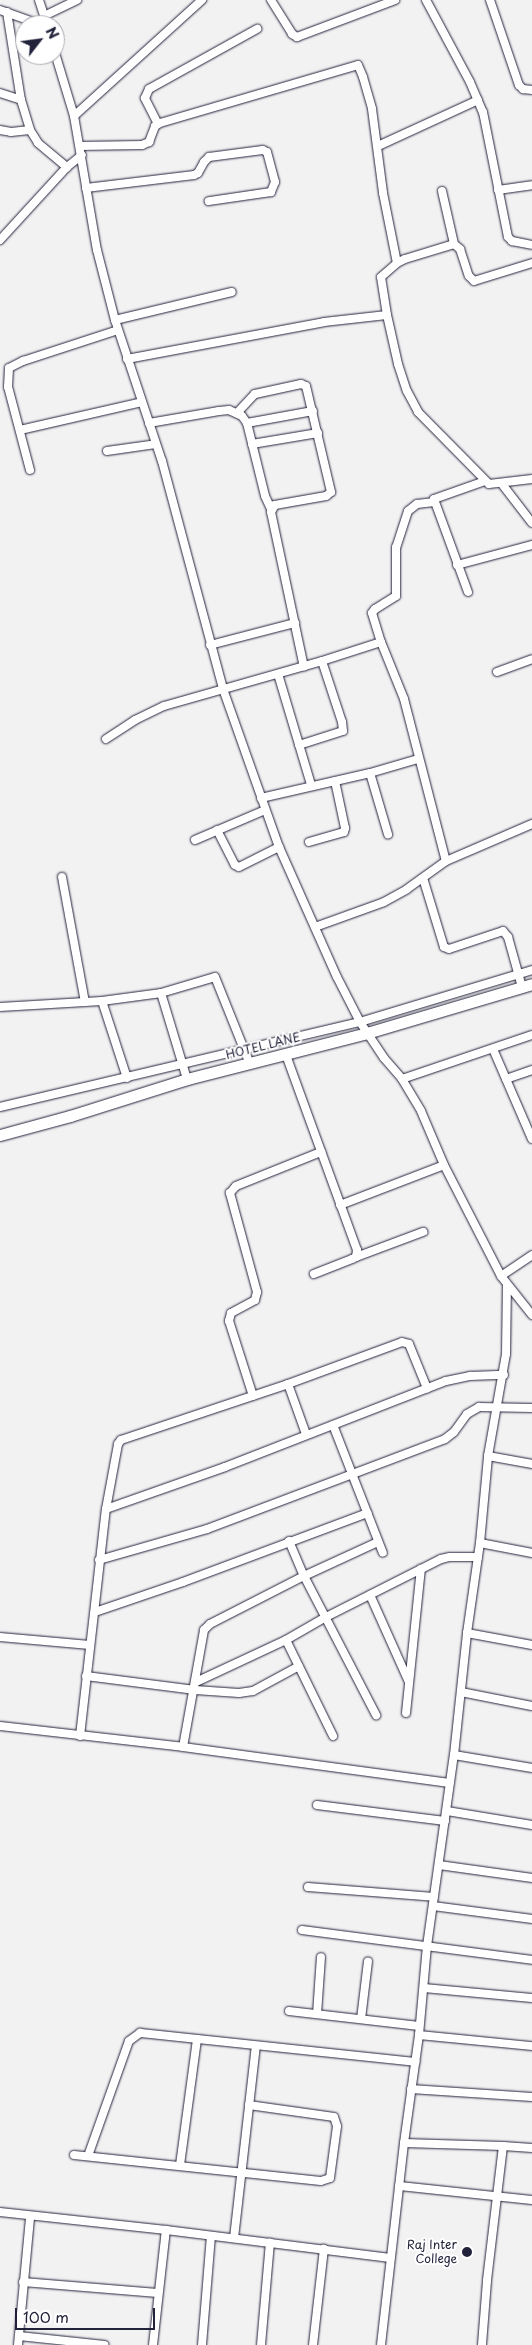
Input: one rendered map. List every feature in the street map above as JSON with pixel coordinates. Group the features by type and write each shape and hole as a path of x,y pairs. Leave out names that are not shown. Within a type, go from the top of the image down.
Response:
{"street":[{"path":"39,0 44,15"},
{"path":"46,15 77,0"},
{"path":"74,116 202,0"},
{"path":"271,0 292,34 298,37 395,0"},
{"path":"426,0 483,112 508,238 512,241 532,245"},
{"path":"490,0 519,85 523,89 532,90"},
{"path":"4,11 21,100 30,130 38,144 67,167"},
{"path":"158,124 144,98 149,89 257,29"},
{"path":"59,65 74,116 97,250 115,320 156,444 176,512 223,689 279,847 337,977 364,1028 402,1079 421,1111 444,1165 502,1276 507,1285 532,1315"},
{"path":"80,146 142,145 148,142 154,126 158,124 358,65 372,109 383,192 396,263"},
{"path":"0,93 21,100"},
{"path":"378,146 478,100"},
{"path":"0,130 11,132 30,130"},
{"path":"86,188 194,175 198,173 204,162 210,157 262,150 266,152 274,182 271,192 209,201"},
{"path":"0,240 67,167 82,155"},
{"path":"498,190 532,186"},
{"path":"442,191 454,244 460,249 469,276 474,281 532,263"},
{"path":"454,244 396,263 381,277 398,364 413,402 423,417 450,442 485,481 491,484 502,484 532,479"},
{"path":"115,320 232,292"},
{"path":"127,359 324,322 387,315"},
{"path":"30,470 8,387 8,368 23,361 118,330"},
{"path":"236,413 255,394 303,383 306,386 331,492 326,496 275,506 271,509"},
{"path":"20,430 142,402"},
{"path":"149,423 229,410 236,413 247,423 271,509 304,667"},
{"path":"247,423 312,411"},
{"path":"252,444 318,433"},
{"path":"106,451 156,444"},
{"path":"468,592 434,502 436,496 485,481"},
{"path":"502,484 532,522"},
{"path":"434,502 414,505 408,511 396,547 396,596 372,611 381,642 404,699 418,759 446,861"},
{"path":"457,565 532,545"},
{"path":"210,645 295,623"},
{"path":"106,739 135,720 164,706 304,667 381,642"},
{"path":"497,672 532,659"},
{"path":"299,745 343,732 342,722 322,661"},
{"path":"278,674 311,785"},
{"path":"261,798 370,773 418,759"},
{"path":"370,773 388,834"},
{"path":"309,842 344,832 345,828 335,781"},
{"path":"196,840 265,810"},
{"path":"315,927 384,902 446,861 532,824"},
{"path":"217,830 235,865 239,867 279,847"},
{"path":"62,877 85,1002"},
{"path":"423,878 444,947 449,949 503,931 508,937 523,981"},
{"path":"523,981 532,970"},
{"path":"0,1007 102,1001 161,993 215,977 247,1056"},
{"name":"HOTEL LANE","path":"0,1135 70,1116 185,1072 247,1056 286,1055 364,1028 523,981"},
{"path":"161,993 185,1072"},
{"path":"102,1001 127,1078"},
{"path":"0,1107 127,1078 185,1072 364,1028"},
{"path":"402,1079 532,1035"},
{"path":"493,1049 528,1122 532,1139"},
{"path":"286,1055 357,1250 356,1257"},
{"path":"506,1079 532,1070"},
{"path":"253,1396 229,1321 232,1313 255,1300 257,1292 230,1193 236,1186 321,1152"},
{"path":"340,1205 444,1165"},
{"path":"314,1274 423,1232"},
{"path":"502,1276 532,1255"},
{"path":"381,2345 424,1988 426,1946 434,1906 444,1821 447,1812 467,1633 480,1543 488,1456 496,1407 504,1375 507,1285"},
{"path":"80,1736 95,1612 99,1560 118,1444 122,1440 406,1342 409,1344 427,1388"},
{"path":"106,1510 225,1467 427,1388 470,1376 504,1375"},
{"path":"288,1384 306,1434"},
{"path":"99,1560 207,1529 445,1439 473,1409 479,1407 532,1408"},
{"path":"333,1425 383,1553"},
{"path":"488,1456 532,1464"},
{"path":"95,1612 183,1582 368,1513"},
{"path":"290,1541 304,1576 376,1715"},
{"path":"183,1747 204,1630 210,1624 304,1576 378,1542"},
{"path":"480,1543 532,1554"},
{"path":"195,1686 286,1640 326,1617 421,1570 450,1557 478,1557"},
{"path":"406,1713 421,1570"},
{"path":"370,1595 409,1683"},
{"path":"467,1633 532,1645"},
{"path":"0,1637 90,1645"},
{"path":"286,1640 333,1736"},
{"path":"86,1676 195,1686 230,1693 252,1691 299,1666"},
{"path":"461,1692 532,1706"},
{"path":"0,1726 183,1747 450,1783"},
{"path":"454,1755 532,1768"},
{"path":"317,1805 444,1821"},
{"path":"447,1812 532,1825"},
{"path":"439,1865 532,1878"},
{"path":"308,1887 434,1897"},
{"path":"434,1906 532,1919"},
{"path":"302,1930 532,1960"},
{"path":"317,2014 321,1958"},
{"path":"361,2019 368,1961"},
{"path":"424,1988 532,1998"},
{"path":"289,2011 361,2019 419,2030 532,2046"},
{"path":"88,2156 129,2041 140,2033 415,2062"},
{"path":"180,2166 197,2039"},
{"path":"234,2238 240,2172 256,2046"},
{"path":"411,2089 532,2097"},
{"path":"74,2155 321,2181 330,2178 337,2126 334,2117 249,2105"},
{"path":"404,2142 532,2148"},
{"path":"482,2345 486,2281 503,2146"},
{"path":"399,2186 532,2200"},
{"path":"0,2212 30,2217 270,2242 390,2258"},
{"path":"18,2345 30,2217"},
{"path":"153,2345 166,2230"},
{"path":"202,2345 211,2236"},
{"path":"261,2345 270,2242"},
{"path":"314,2345 324,2249"},
{"path":"24,2282 158,2293"},
{"path":"19,2336 105,2345"}],"place":[{"name":"Raj Inter College","path":"467,2252"}]}
